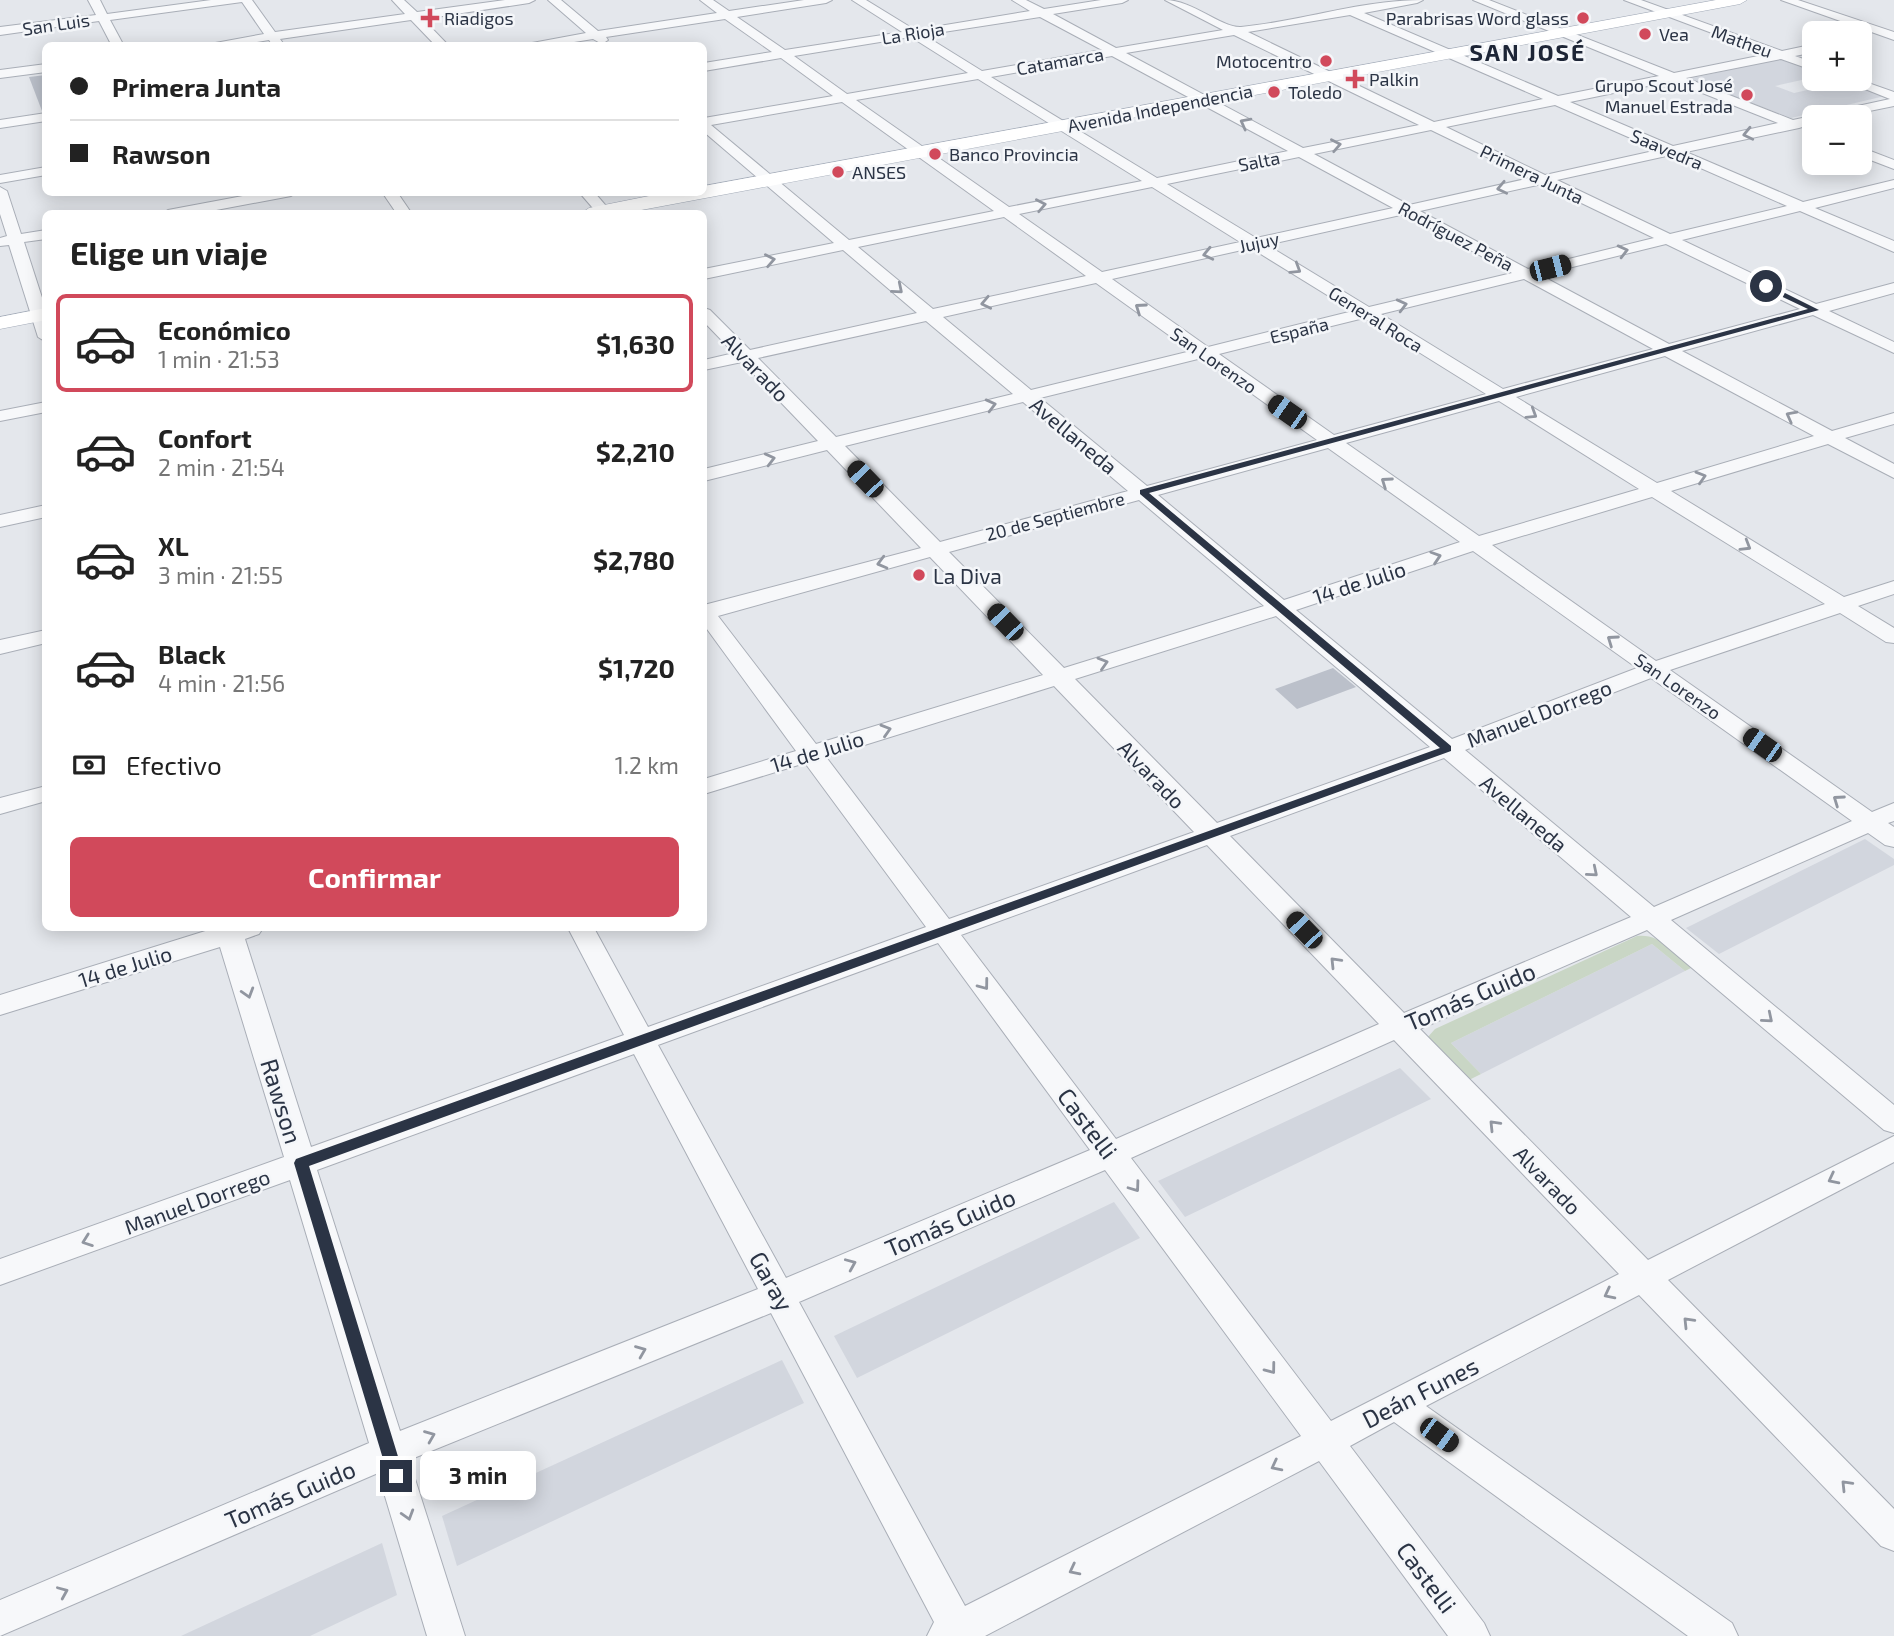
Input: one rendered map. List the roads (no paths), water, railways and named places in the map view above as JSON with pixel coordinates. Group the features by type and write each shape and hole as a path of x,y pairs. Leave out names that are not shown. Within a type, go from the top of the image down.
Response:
{"main road":[{"name":"Avenida Independencia","path":"707,191 1740,0"},
{"name":"Avenida Independencia","path":"615,210 683,196"},
{"path":"0,323 42,315"}],"street":[{"path":"94,0 116,42"},
{"name":"San Luis","path":"0,31 237,0"},
{"path":"246,0 276,41 414,16 529,0"},
{"path":"398,0 439,42"},
{"path":"554,0 604,42"},
{"name":"San Lorenzo","path":"706,0 1653,669 1886,824"},
{"path":"546,42 826,0"},
{"name":"General Roca","path":"858,0 1894,637"},
{"name":"Rodríguez Peña","path":"1018,0 1894,472"},
{"name":"La Rioja","path":"707,66 1122,0"},
{"name":"Primera Junta","path":"1171,0 1894,348"},
{"name":"Saavedra","path":"1325,0 1894,247"},
{"name":"Catamarca","path":"707,123 1417,0"},
{"path":"1479,0 1802,128"},
{"name":"Matheu","path":"1630,0 1802,62"},
{"path":"1787,0 1892,34"},
{"path":"1872,37 1892,34"},
{"name":"Salta","path":"707,273 1802,51"},
{"path":"0,74 42,69"},
{"path":"1872,88 1894,96"},
{"path":"1872,107 1894,102"},
{"path":"0,124 42,118"},
{"name":"Jujuy","path":"707,364 1802,122"},
{"name":"Avellaneda","path":"707,127 1894,1122"},
{"path":"1872,156 1894,165"},
{"path":"0,179 42,173"},
{"name":"España","path":"707,474 1894,184"},
{"path":"0,191 8,241 42,315"},
{"path":"210,210 273,196"},
{"path":"8,241 42,235"},
{"name":"20 de Septiembre","path":"707,611 1894,288"},
{"name":"Alvarado","path":"707,316 1894,1534"},
{"path":"0,416 42,408"},
{"name":"14 de Julio","path":"707,786 1281,608 1475,544 1894,418"},
{"path":"0,521 42,512"},
{"name":"Manuel Dorrego","path":"0,1272 1447,749 1653,669 1894,587"},
{"name":"Castelli","path":"707,616 1471,1636"},
{"path":"0,647 42,637"},
{"path":"0,806 42,794"},
{"name":"Tomás Guido","path":"0,1619 388,1452 780,1295 1111,1154 1398,1027 1886,824"},
{"name":"14 de Julio","path":"0,1005 230,931"},
{"name":"Rawson","path":"237,931 301,1163 446,1636"},
{"name":"Garay","path":"583,931 780,1295 955,1634"},
{"name":"Deán Funes","path":"955,1634 1894,1148"},
{"path":"1396,1404 1719,1636"}],"place":[{"name":"Riadigos","path":"430,18"},
{"name":"Parabrisas Word glass","path":"1583,18"},
{"name":"Vea","path":"1645,34"},
{"name":"Motocentro","path":"1326,61"},
{"name":"Palkin","path":"1355,79"},
{"name":"Toledo","path":"1274,92"},
{"name":"Grupo Scout José Manuel Estrada","path":"1747,95"},
{"name":"Banco Provincia","path":"935,154"},
{"name":"ANSES","path":"838,172"},
{"name":"La Diva","path":"919,575"}],"district":[{"name":"SAN JOSÉ","path":"1528,52"}]}
